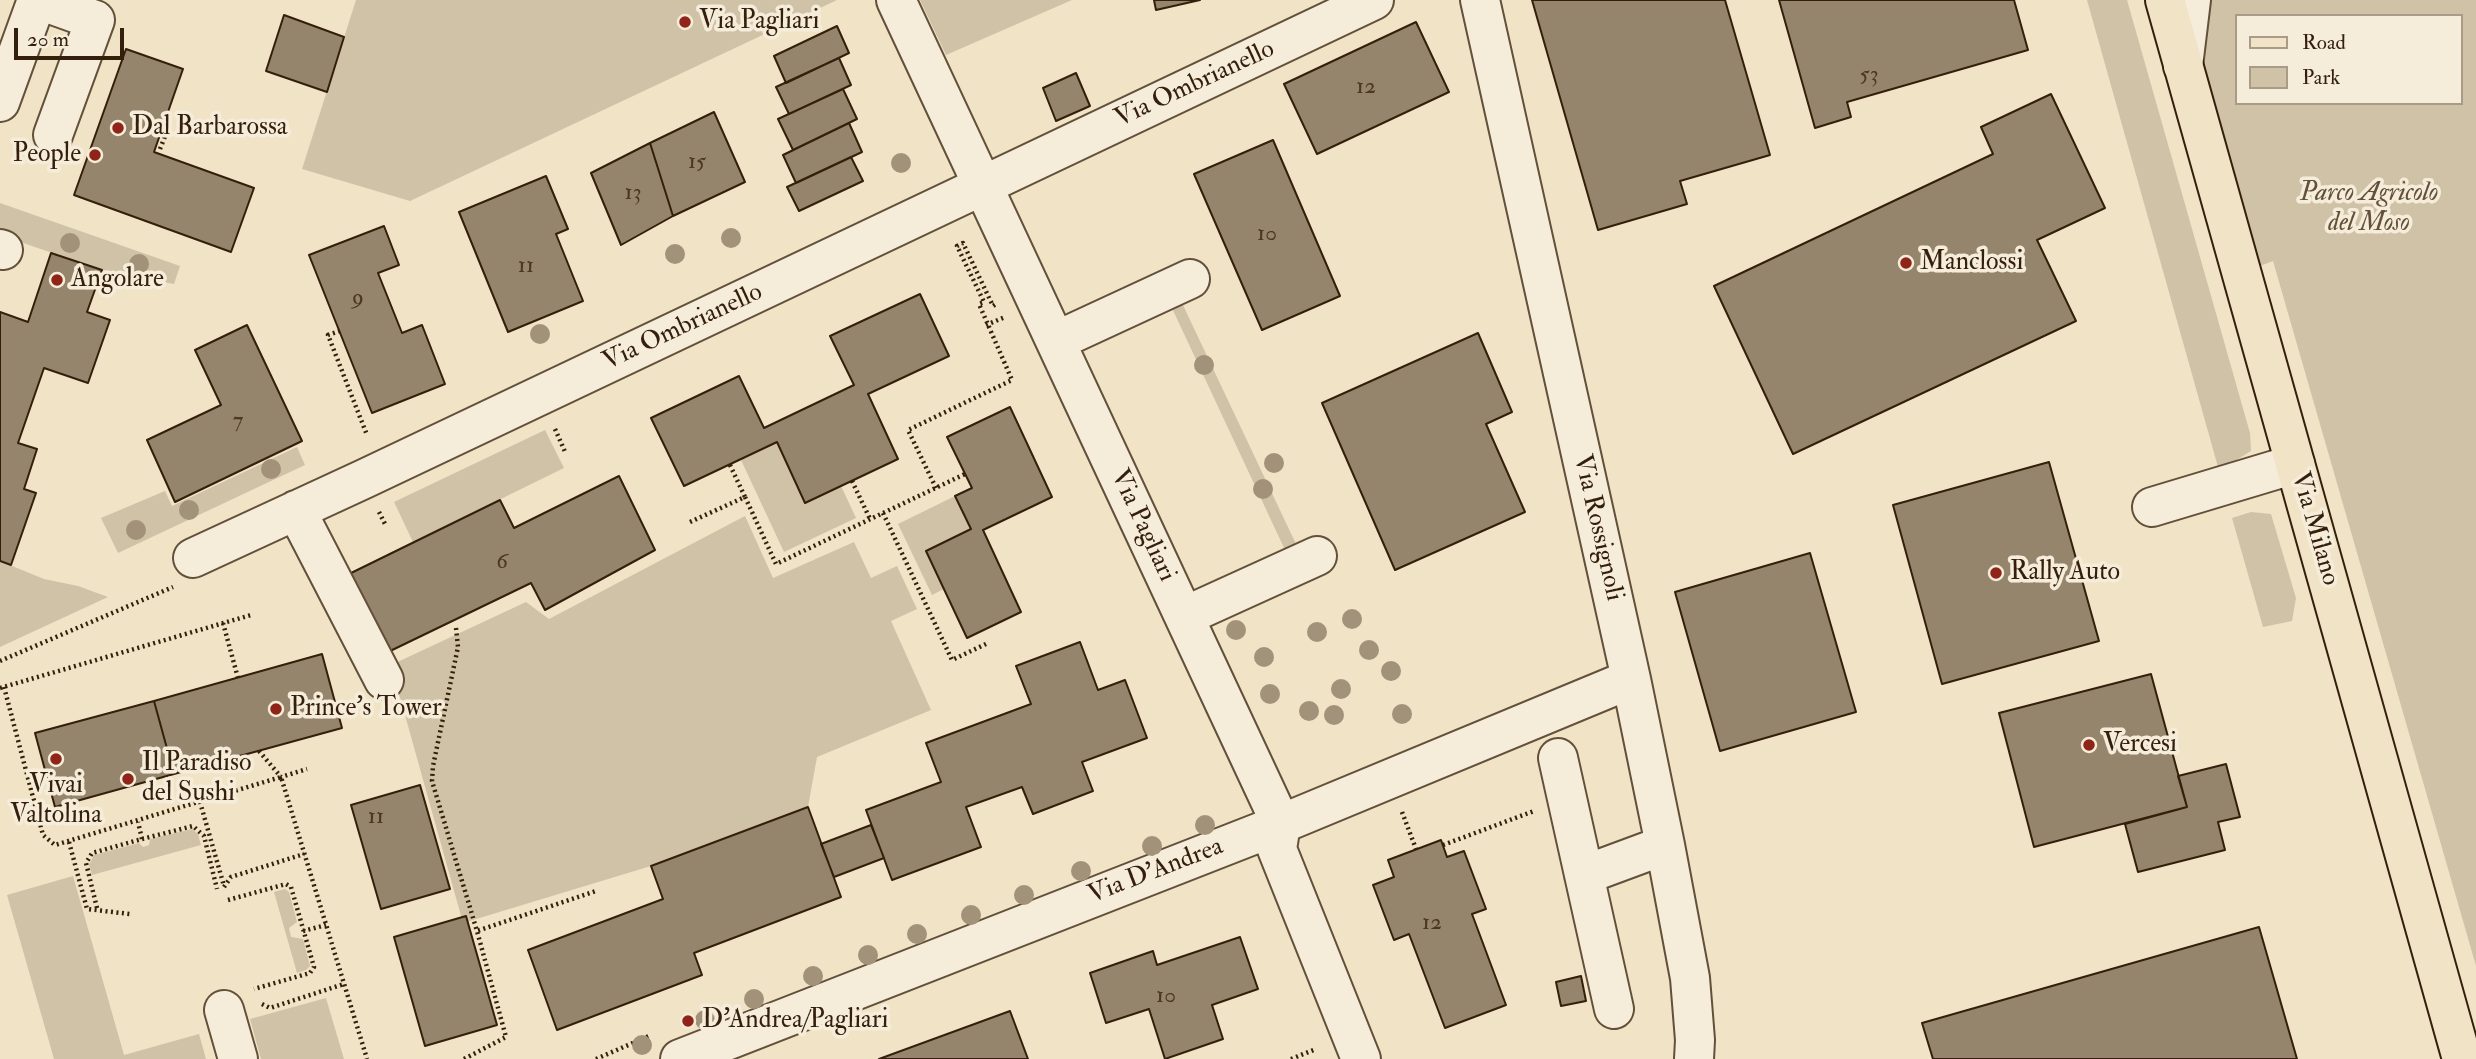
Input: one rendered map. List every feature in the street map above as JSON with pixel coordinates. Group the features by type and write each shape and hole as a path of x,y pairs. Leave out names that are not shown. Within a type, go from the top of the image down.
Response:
{"main road":[{"name":"Via Milano","path":"2165,0 2462,1059"}],"street":[{"name":"Via Pagliari","path":"896,0 1281,824 1277,849 1361,1059"},
{"name":"Via Ombrianello","path":"193,558 1374,0"},
{"name":"Via Rossignoli","path":"1480,0 1665,845 1690,978 1694,1059"},
{"path":"2183,65 2192,0"},
{"path":"0,102 28,8 107,24 53,135"},
{"path":"1056,341 1190,279"},
{"path":"2152,507 2295,464"},
{"path":"296,510 384,680"},
{"path":"1185,617 1317,555"},
{"name":"Via D'Andrea","path":"669,1046 1281,824 1630,679"},
{"path":"1558,758 1614,1009"},
{"path":"1584,875 1665,845"},
{"path":"239,1059 245,1000"}],"path":[{"path":"160,149 169,126 164,124"},
{"path":"936,488 908,430 1012,380 986,325"},
{"path":"340,331 328,335 368,435"},
{"path":"554,426 566,454"},
{"path":"730,465 776,564 965,474"},
{"path":"852,481 870,519"},
{"path":"690,522 745,497"},
{"path":"379,510 385,524"},
{"path":"883,513 952,660 988,643"},
{"path":"0,661 174,586 193,558"},
{"path":"251,615 2,687 43,835 55,845 69,842 307,769"},
{"path":"223,623 239,678"},
{"path":"456,628 458,647 432,781 506,1037 464,1059"},
{"path":"258,751 281,777 367,1059"},
{"path":"1443,845 1567,798"},
{"path":"200,802 224,887 230,877 304,854"},
{"path":"138,822 142,839"},
{"path":"97,908 86,863 92,853 193,826 200,829 204,836 217,889"},
{"path":"69,842 88,909 130,914"},
{"path":"228,900 286,884 291,887 314,967 310,973 245,1000"},
{"path":"477,932 596,891"},
{"path":"303,931 326,925"},
{"path":"245,1000 270,1008 344,984"},
{"path":"596,1059 669,1046"}],"green space":[{"path":"356,0 837,0 410,201 302,169"},
{"path":"920,0 1072,0 946,55"},
{"path":"2087,0 2127,0 2250,433 2251,451 2218,467"},
{"name":"Parco Agricolo del Moso","path":"2198,0 2476,0 2476,966 2273,261 2260,266 2203,67"},
{"path":"0,203 180,266 174,284 102,270 0,235"},
{"path":"1181,301 1296,544 1285,550 1171,306"},
{"path":"545,430 564,468 413,542 394,502"},
{"path":"777,442 841,486 856,518 784,552 741,460"},
{"path":"297,447 305,465 118,553 101,518 165,491 172,506"},
{"path":"955,496 971,529 926,551 944,589 932,595 898,524"},
{"path":"2251,512 2271,514 2296,598 2292,621 2263,627 2232,518"},
{"path":"745,516 773,578 854,542 871,578 897,566 917,609 891,621 931,710 817,757 808,807 651,866 463,923 391,665 526,602 549,619"},
{"path":"0,561 44,579 78,586 108,597 0,647"},
{"path":"192,829 198,834 201,845 92,875 89,865 94,855 139,843 143,847 149,845 150,839"},
{"path":"73,876 124,1055 199,1034 206,1059 54,1059 7,895"},
{"path":"285,889 289,892 297,922 289,928 291,937 303,939 310,966 297,973 274,892"},
{"path":"326,998 344,1059 261,1059 250,1019"}],"building":[{"path":"1154,0 1200,0 1156,10"},
{"path":"1532,0 1725,0 1770,155 1680,181 1687,204 1598,230"},
{"path":"1779,0 2014,0 2028,50 1847,102 1851,117 1815,128"},
{"path":"284,15 344,37 327,92 266,71"},
{"path":"1416,22 1449,92 1317,154 1284,84"},
{"path":"837,26 849,53 786,83 774,56"},
{"path":"126,49 183,69 154,152 254,188 231,252 74,195"},
{"path":"839,58 851,85 789,114 776,87"},
{"path":"1076,73 1090,106 1056,121 1043,88"},
{"path":"843,89 857,119 793,150 778,119"},
{"name":"Manclossi","path":"2051,94 2105,208 2037,240 2076,321 1793,454 1714,286 1993,154 1981,127"},
{"path":"714,112 745,182 673,216 650,143"},
{"path":"849,123 862,152 796,183 783,155"},
{"path":"1273,140 1340,296 1262,330 1194,174"},
{"path":"650,143 673,216 621,245 591,173"},
{"path":"851,157 863,181 799,211 787,187"},
{"path":"546,176 568,229 556,234 583,301 508,332 459,212"},
{"path":"384,226 399,265 378,273 402,333 422,325 445,384 372,413 309,255"},
{"path":"51,253 102,270 87,312 110,320 88,383 44,368 18,443 37,449 24,489 36,493 11,565 0,561 0,312 28,322"},
{"path":"920,294 949,356 868,394 898,459 805,503 777,442 684,486 651,418 739,376 764,428 854,385 830,336"},
{"path":"247,325 302,441 175,502 147,440 221,405 195,350"},
{"path":"1478,333 1512,412 1486,424 1525,512 1395,570 1322,403"},
{"path":"1010,407 1052,497 983,530 1021,612 967,638 926,551 971,529 955,496 972,488 947,437"},
{"name":"Rally Auto","path":"2049,462 2099,641 1942,684 1893,505"},
{"path":"619,476 655,550 545,610 531,583 386,653 347,575 500,500 514,528"},
{"path":"1810,553 1856,712 1720,751 1675,592"},
{"path":"1080,642 1098,690 1125,680 1147,738 1082,762 1093,791 1033,814 1022,787 966,807 981,847 892,880 866,810 941,782 926,743 1031,704 1016,666"},
{"path":"322,654 342,728 174,774 154,701"},
{"name":"Vercesi","path":"2151,674 2187,807 2034,847 1999,713"},
{"path":"154,701 174,774 55,807 35,733"},
{"path":"2226,764 2240,817 2218,822 2225,850 2138,872 2125,824 2187,807 2178,776"},
{"path":"420,785 450,889 381,909 351,805"},
{"path":"808,807 841,897 694,953 702,975 557,1030 528,950 663,899 651,866"},
{"path":"871,825 884,858 834,877 821,844"},
{"path":"1441,840 1447,857 1464,851 1486,909 1472,914 1506,1005 1445,1028 1409,934 1394,940 1373,885 1394,877 1388,860"},
{"path":"466,916 497,1025 425,1046 394,937"},
{"path":"2259,927 2297,1059 1933,1059 1922,1023"},
{"path":"1240,937 1258,989 1212,1005 1223,1039 1165,1059 1149,1009 1106,1023 1090,973 1153,951 1157,965"},
{"path":"1581,976 1586,1001 1561,1006 1556,982"},
{"path":"1010,1011 1028,1059 879,1059"}],"place":[{"name":"Via Pagliari","path":"685,22"},
{"name":"Dal Barbarossa","path":"118,128"},
{"name":"People","path":"95,155"},
{"name":"Manclossi","path":"1906,263"},
{"name":"Angolare","path":"57,280"},
{"name":"Rally Auto","path":"1996,573"},
{"name":"Prince's Tower","path":"276,709"},
{"name":"Vercesi","path":"2089,745"},
{"name":"Vivai Valtolina","path":"56,759"},
{"name":"Il Paradiso del Sushi","path":"128,779"},
{"name":"D'Andrea/Pagliari","path":"688,1021"}]}
